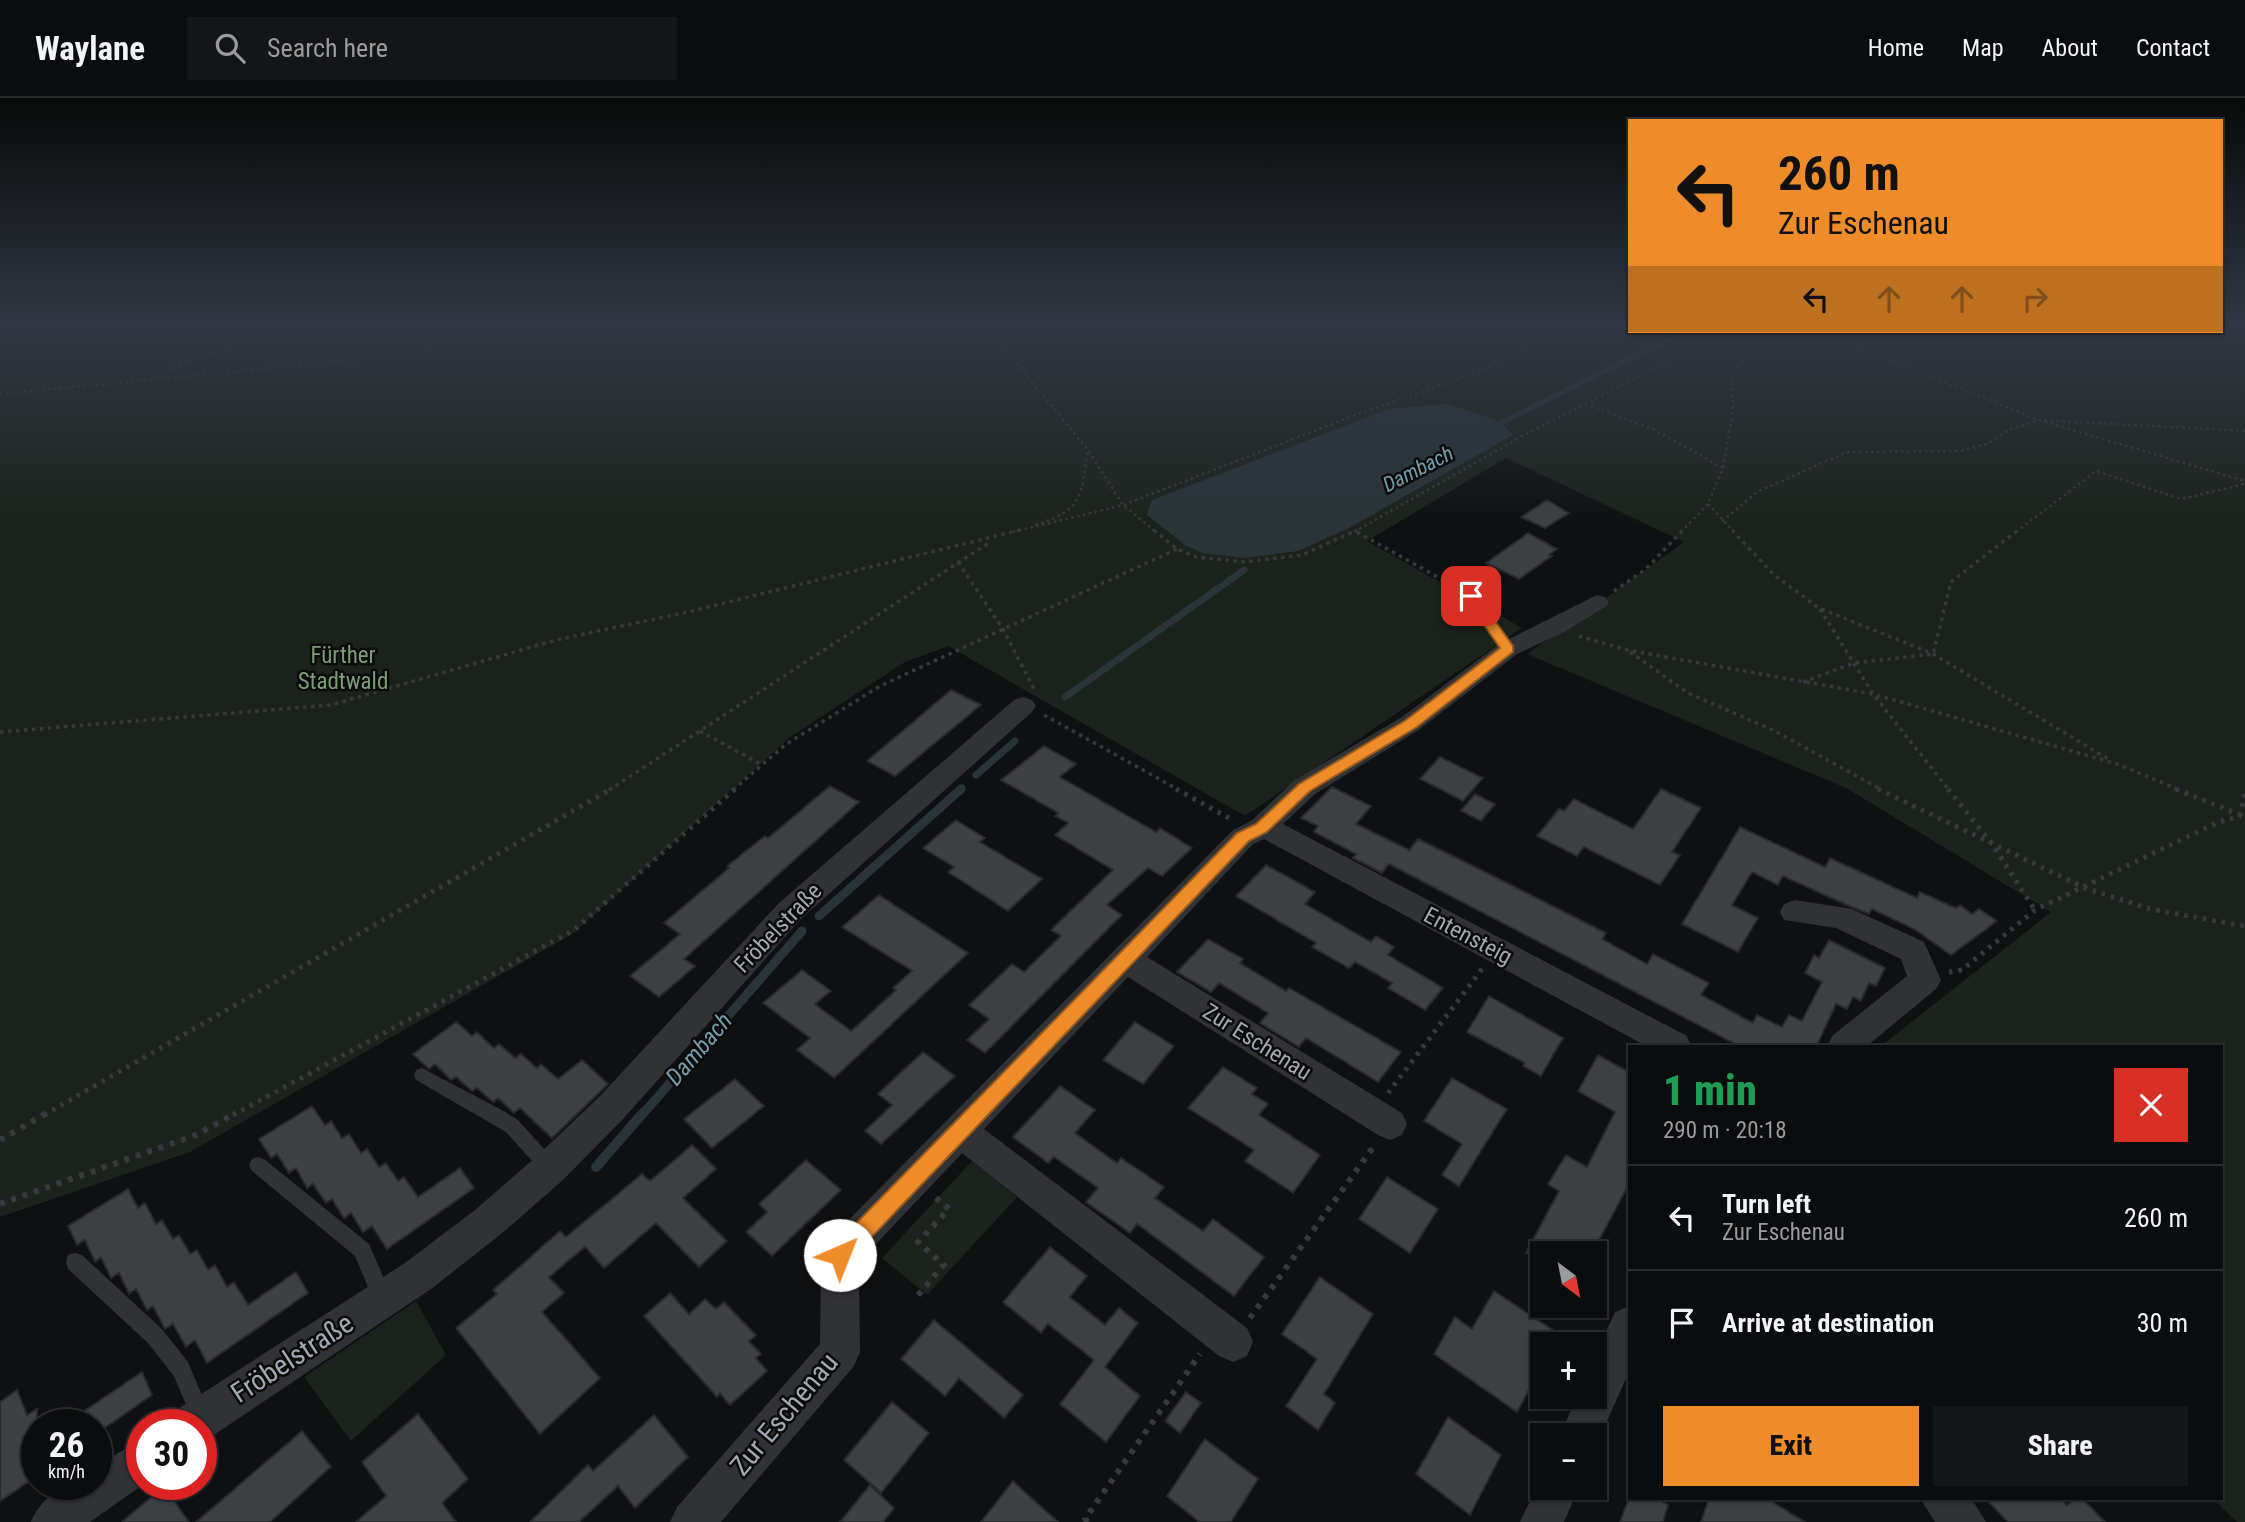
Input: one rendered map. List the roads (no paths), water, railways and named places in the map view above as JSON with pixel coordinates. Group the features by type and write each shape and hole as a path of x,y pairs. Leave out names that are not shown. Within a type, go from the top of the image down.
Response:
{"street":[{"name":"Zur Eschenau","path":"692,1522 840,1352 840,1255 1125,959 1256,829 1305,788 1411,723 1508,649 1556,627 1597,602"},
{"name":"Fröbelstraße","path":"215,1409 383,1298 488,1222 550,1168 612,1107 790,911 1023,706"},
{"name":"Entensteig","path":"1256,829 1281,834 1673,1045"},
{"path":"1795,912 1842,917 1913,951 1925,980 1845,1045"},
{"name":"Zur Eschenau","path":"1125,959 1382,1119"},
{"path":"960,1131 1225,1335"},
{"path":"1586,1423 1628,1328"},
{"path":"53,1522 126,1471"},
{"path":"1542,1522 1552,1500"},
{"path":"1944,1500 1964,1522"}],"lane":[{"path":"1471,596 1508,649"},
{"path":"422,1075 512,1126 550,1168"},
{"path":"258,1165 362,1250 383,1298"},
{"name":"Fröbelstraße","path":"75,1262 155,1336 181,1370 193,1409"}],"water":[{"path":"1449,404 1501,422 1513,435 1349,528 1298,551 1245,558 1202,553 1185,545 1147,515 1152,500 1389,409"}],"waterway":[{"name":"Dambach","path":"1493,427 1562,392"},
{"name":"Dambach","path":"1065,697 1244,570"},
{"name":"Dambach","path":"976,775 1015,741"},
{"name":"Dambach","path":"819,916 961,789"},
{"name":"Dambach","path":"642,1115 802,931"},
{"name":"Dambach","path":"596,1167 643,1113"}],"park label":[{"name":"Fürther Stadtwald","path":"343,668"}]}
